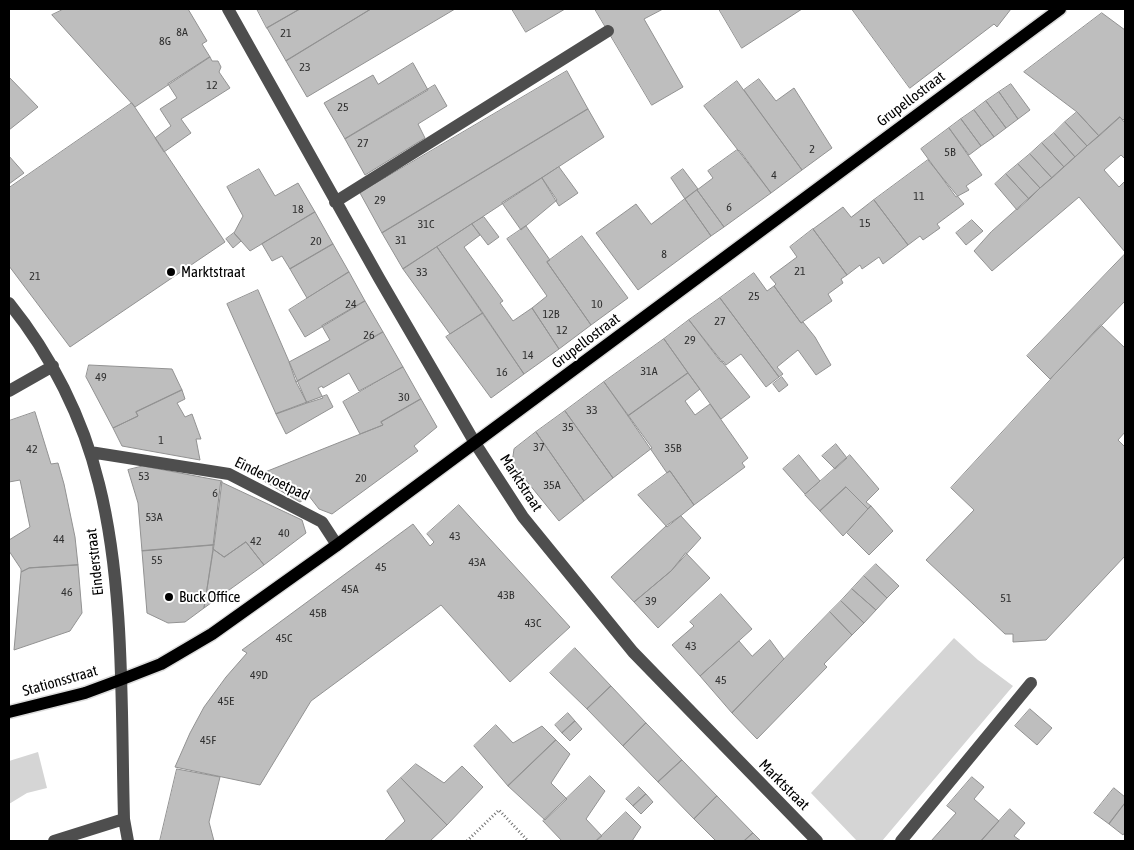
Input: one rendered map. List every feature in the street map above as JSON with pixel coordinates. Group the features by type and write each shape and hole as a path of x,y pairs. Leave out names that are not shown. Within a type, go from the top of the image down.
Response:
{"main road":[{"name":"Grupellostraat","path":"120,680 161,664 212,634 337,545 1060,9"},
{"name":"Stationsstraat","path":"9,712 85,693 120,680"}],"street":[{"name":"Marktstraat","path":"228,9 335,202 475,443 523,517 633,652 817,841"},
{"path":"335,202 608,31"},
{"name":"Einderstraat","path":"9,303 34,334 53,366 90,452 107,521 116,600 124,819 128,841"},
{"path":"9,391 53,366"},
{"name":"Eindervoetpad","path":"90,452 230,474 322,522 337,545"},
{"path":"901,841 1031,683"},
{"path":"54,841 124,819"}],"path":[{"path":"467,841 499,810 528,841"}],"shaded area":[{"path":"954,638 978,660 1013,686 882,841 857,841 811,793"},
{"path":"38,752 47,788 27,793 9,804 9,761"}],"building":[{"path":"64,9 188,9 207,41 202,44 210,57 135,107 52,15"},
{"path":"257,9 300,9 267,28"},
{"path":"300,9 371,9 286,61 267,28"},
{"path":"371,9 455,9 307,97 286,61"},
{"path":"512,9 565,9 526,32"},
{"path":"595,9 663,9 644,19 683,87 652,105"},
{"path":"719,9 802,9 742,48"},
{"path":"852,9 1011,9 997,27 994,24 910,88"},
{"path":"1102,13 1125,30 1125,118 1123,120 1120,117 1099,136 1077,112 1024,72"},
{"path":"210,57 212,61 218,61 221,67 219,72 230,88 181,119 191,133 164,152 155,138 171,126 160,109 177,98 168,84"},
{"path":"413,63 428,90 345,139 324,103 373,75 378,84"},
{"path":"567,71 588,109 382,233 360,193"},
{"path":"9,77 38,107 9,130"},
{"path":"759,79 776,101 794,88 832,148 802,170 744,90"},
{"path":"737,81 802,170 771,193 704,106"},
{"path":"1011,84 1030,110 1018,119 999,92"},
{"path":"435,85 447,106 418,124 425,138 365,175 345,139"},
{"path":"999,92 1018,119 1006,128 986,101"},
{"path":"986,101 1006,128 994,137 974,110"},
{"path":"132,103 225,242 70,347 9,266 9,188"},
{"path":"588,109 604,137 403,269 382,233"},
{"path":"974,110 994,137 981,146 961,119"},
{"path":"1077,112 1099,136 1087,146 1065,122"},
{"path":"1120,117 1125,123 1125,159 1121,155 1104,170 1119,187 1125,181 1125,252 1079,197 992,271 974,251 991,232"},
{"path":"961,119 981,146 969,155 949,128"},
{"path":"1065,122 1087,146 1075,157 1054,133"},
{"path":"949,128 982,175 966,186 969,190 956,197 921,149"},
{"path":"1054,133 1075,157 1064,167 1042,143"},
{"path":"1042,143 1064,167 1052,178 1030,154"},
{"path":"737,150 740,151 771,193 724,227 697,190 713,178 708,171"},
{"path":"1030,154 1052,178 1040,188 1018,164"},
{"path":"9,156 24,173 9,184"},
{"path":"928,160 964,204 937,224 940,228 923,240 920,236 908,245 874,200"},
{"path":"1018,164 1040,188 1029,199 1006,174"},
{"path":"559,167 578,193 559,206 542,178"},
{"path":"259,169 275,196 298,183 315,212 250,251 234,233 243,216 227,187"},
{"path":"683,169 698,189 685,199 671,178"},
{"path":"1006,174 1029,199 1017,210 995,184"},
{"path":"542,178 557,200 521,230 502,203"},
{"path":"697,190 724,227 711,236 685,199"},
{"path":"685,199 711,236 638,290 596,233 636,204 651,224"},
{"path":"874,200 908,245 883,264 879,257 862,269 860,265 847,275 813,229 843,207 851,217"},
{"path":"315,212 333,244 290,269 282,256 272,261 262,244"},
{"path":"484,217 499,237 488,245 472,224"},
{"path":"972,220 983,231 966,245 956,233"},
{"path":"472,224 480,235 464,247 503,301 500,303 513,321 532,308 559,349 524,374 437,247"},
{"path":"526,226 550,260 547,262 591,325 559,349 532,308 547,296 507,239"},
{"path":"813,229 847,275 841,279 843,283 828,294 832,301 801,323 774,286 776,284 770,277 797,257 790,247"},
{"path":"234,233 241,241 233,248 226,239"},
{"path":"582,236 628,298 591,325 547,262"},
{"path":"333,244 349,272 307,298 290,269"},
{"path":"437,247 483,313 450,334 403,269"},
{"path":"1125,254 1125,301 1050,379 1027,356"},
{"path":"349,272 365,301 305,337 289,310"},
{"path":"754,273 767,291 774,286 801,323 803,322 815,337 831,365 816,375 798,350 777,367 783,374 779,377 720,298"},
{"path":"258,290 307,403 276,414 227,304"},
{"path":"720,298 779,377 766,387 741,354 726,365 723,361 721,362 689,320"},
{"path":"365,301 383,332 296,382 289,362 330,340 322,326"},
{"path":"483,313 524,374 491,398 446,337"},
{"path":"689,320 750,397 721,419 664,339"},
{"path":"1101,325 1125,348 1125,432 1118,440 1125,447 1125,556 1046,640 1013,642 1013,634 1005,634 926,560 974,510 951,488"},
{"path":"383,332 403,367 359,391 349,373 323,388 322,386 318,388 323,398 307,403 296,382"},
{"path":"664,339 688,373 628,416 604,382"},
{"path":"89,365 172,369 182,390 136,412 138,416 113,428 86,377"},
{"path":"403,367 421,399 381,422 383,425 360,434 343,402"},
{"path":"688,373 700,389 685,401 695,415 710,404 748,458 742,463 745,467 694,505 670,471 667,473 628,416"},
{"path":"782,377 788,385 779,392 773,384"},
{"path":"604,382 652,448 613,478 565,411"},
{"path":"182,390 185,399 177,403 185,417 192,414 201,439 196,439 200,460 122,446 113,428 138,416 136,412"},
{"path":"327,395 333,407 286,434 276,414"},
{"path":"421,399 437,427 414,446 418,451 332,514 319,509 309,496 300,502 255,476 383,425 381,422"},
{"path":"565,411 613,478 584,501 536,432"},
{"path":"35,412 51,464 58,463 64,484 75,537 78,565 29,568 21,572 9,551 9,540 30,527 20,480 9,482 9,421"},
{"path":"536,432 584,501 559,521 512,463 514,449"},
{"path":"836,444 847,458 835,469 822,456"},
{"path":"799,455 820,481 805,494 783,469"},
{"path":"850,455 879,489 866,502 871,506 868,509 846,487 820,511 805,495"},
{"path":"143,466 222,481 214,545 142,551 138,503 128,470"},
{"path":"670,471 694,505 667,527 638,495"},
{"path":"221,482 302,520 306,533 264,565 246,542 224,557 213,549"},
{"path":"846,487 868,509 843,536 820,511"},
{"path":"459,505 570,627 510,682 441,605 311,701 260,785 175,767 204,707 247,653 242,650 413,524 430,546 434,542 427,534"},
{"path":"871,506 893,531 869,555 847,533"},
{"path":"681,516 701,538 671,571 634,602 611,577 666,526"},
{"path":"246,542 264,565 204,608 213,549 224,557"},
{"path":"214,545 204,608 185,622 168,623 147,613 142,551"},
{"path":"686,553 710,578 658,628 634,602 671,571"},
{"path":"876,564 899,586 887,598 864,576"},
{"path":"78,565 82,613 70,631 14,650 21,572 29,568"},
{"path":"864,576 887,598 876,610 852,589"},
{"path":"852,589 876,610 864,623 841,601"},
{"path":"721,594 752,629 700,676 672,645 694,626 690,622"},
{"path":"841,601 864,623 852,635 830,612"},
{"path":"830,612 852,635 824,664 827,667 757,739 732,713"},
{"path":"770,640 784,659 732,713 700,676 739,641 752,656"},
{"path":"575,648 611,686 587,709 550,673"},
{"path":"611,686 646,723 623,746 587,709"},
{"path":"1030,709 1052,728 1037,745 1015,726"},
{"path":"568,713 575,721 562,733 555,725"},
{"path":"575,721 582,729 570,741 562,733"},
{"path":"646,723 682,760 658,782 623,746"},
{"path":"496,725 513,743 542,726 556,740 508,786 474,746"},
{"path":"556,740 570,754 551,783 567,799 545,820 508,786"},
{"path":"682,760 717,796 694,819 658,782"},
{"path":"416,764 444,783 462,766 483,787 447,825 401,778"},
{"path":"177,769 220,777 209,822 214,841 160,841"},
{"path":"590,776 605,791 586,819 602,836 596,841 562,841 543,821"},
{"path":"972,777 984,787 974,799 999,821 981,841 931,841 956,813 947,806"},
{"path":"401,778 447,825 430,841 384,841 405,821 387,791"},
{"path":"639,787 646,794 633,806 626,799"},
{"path":"1114,788 1125,797 1125,803 1109,824 1094,813"},
{"path":"646,794 653,802 641,814 633,806"},
{"path":"717,796 753,833 744,841 716,841 694,819"},
{"path":"1125,803 1125,832 1123,835 1109,824"},
{"path":"1010,809 1025,823 1014,836 1021,841 981,841"},
{"path":"626,812 641,827 632,841 596,841"},
{"path":"753,833 761,841 744,841"}],"place":[{"name":"Marktstraat","path":"171,272"},
{"name":"Buck Office","path":"169,597"}]}
